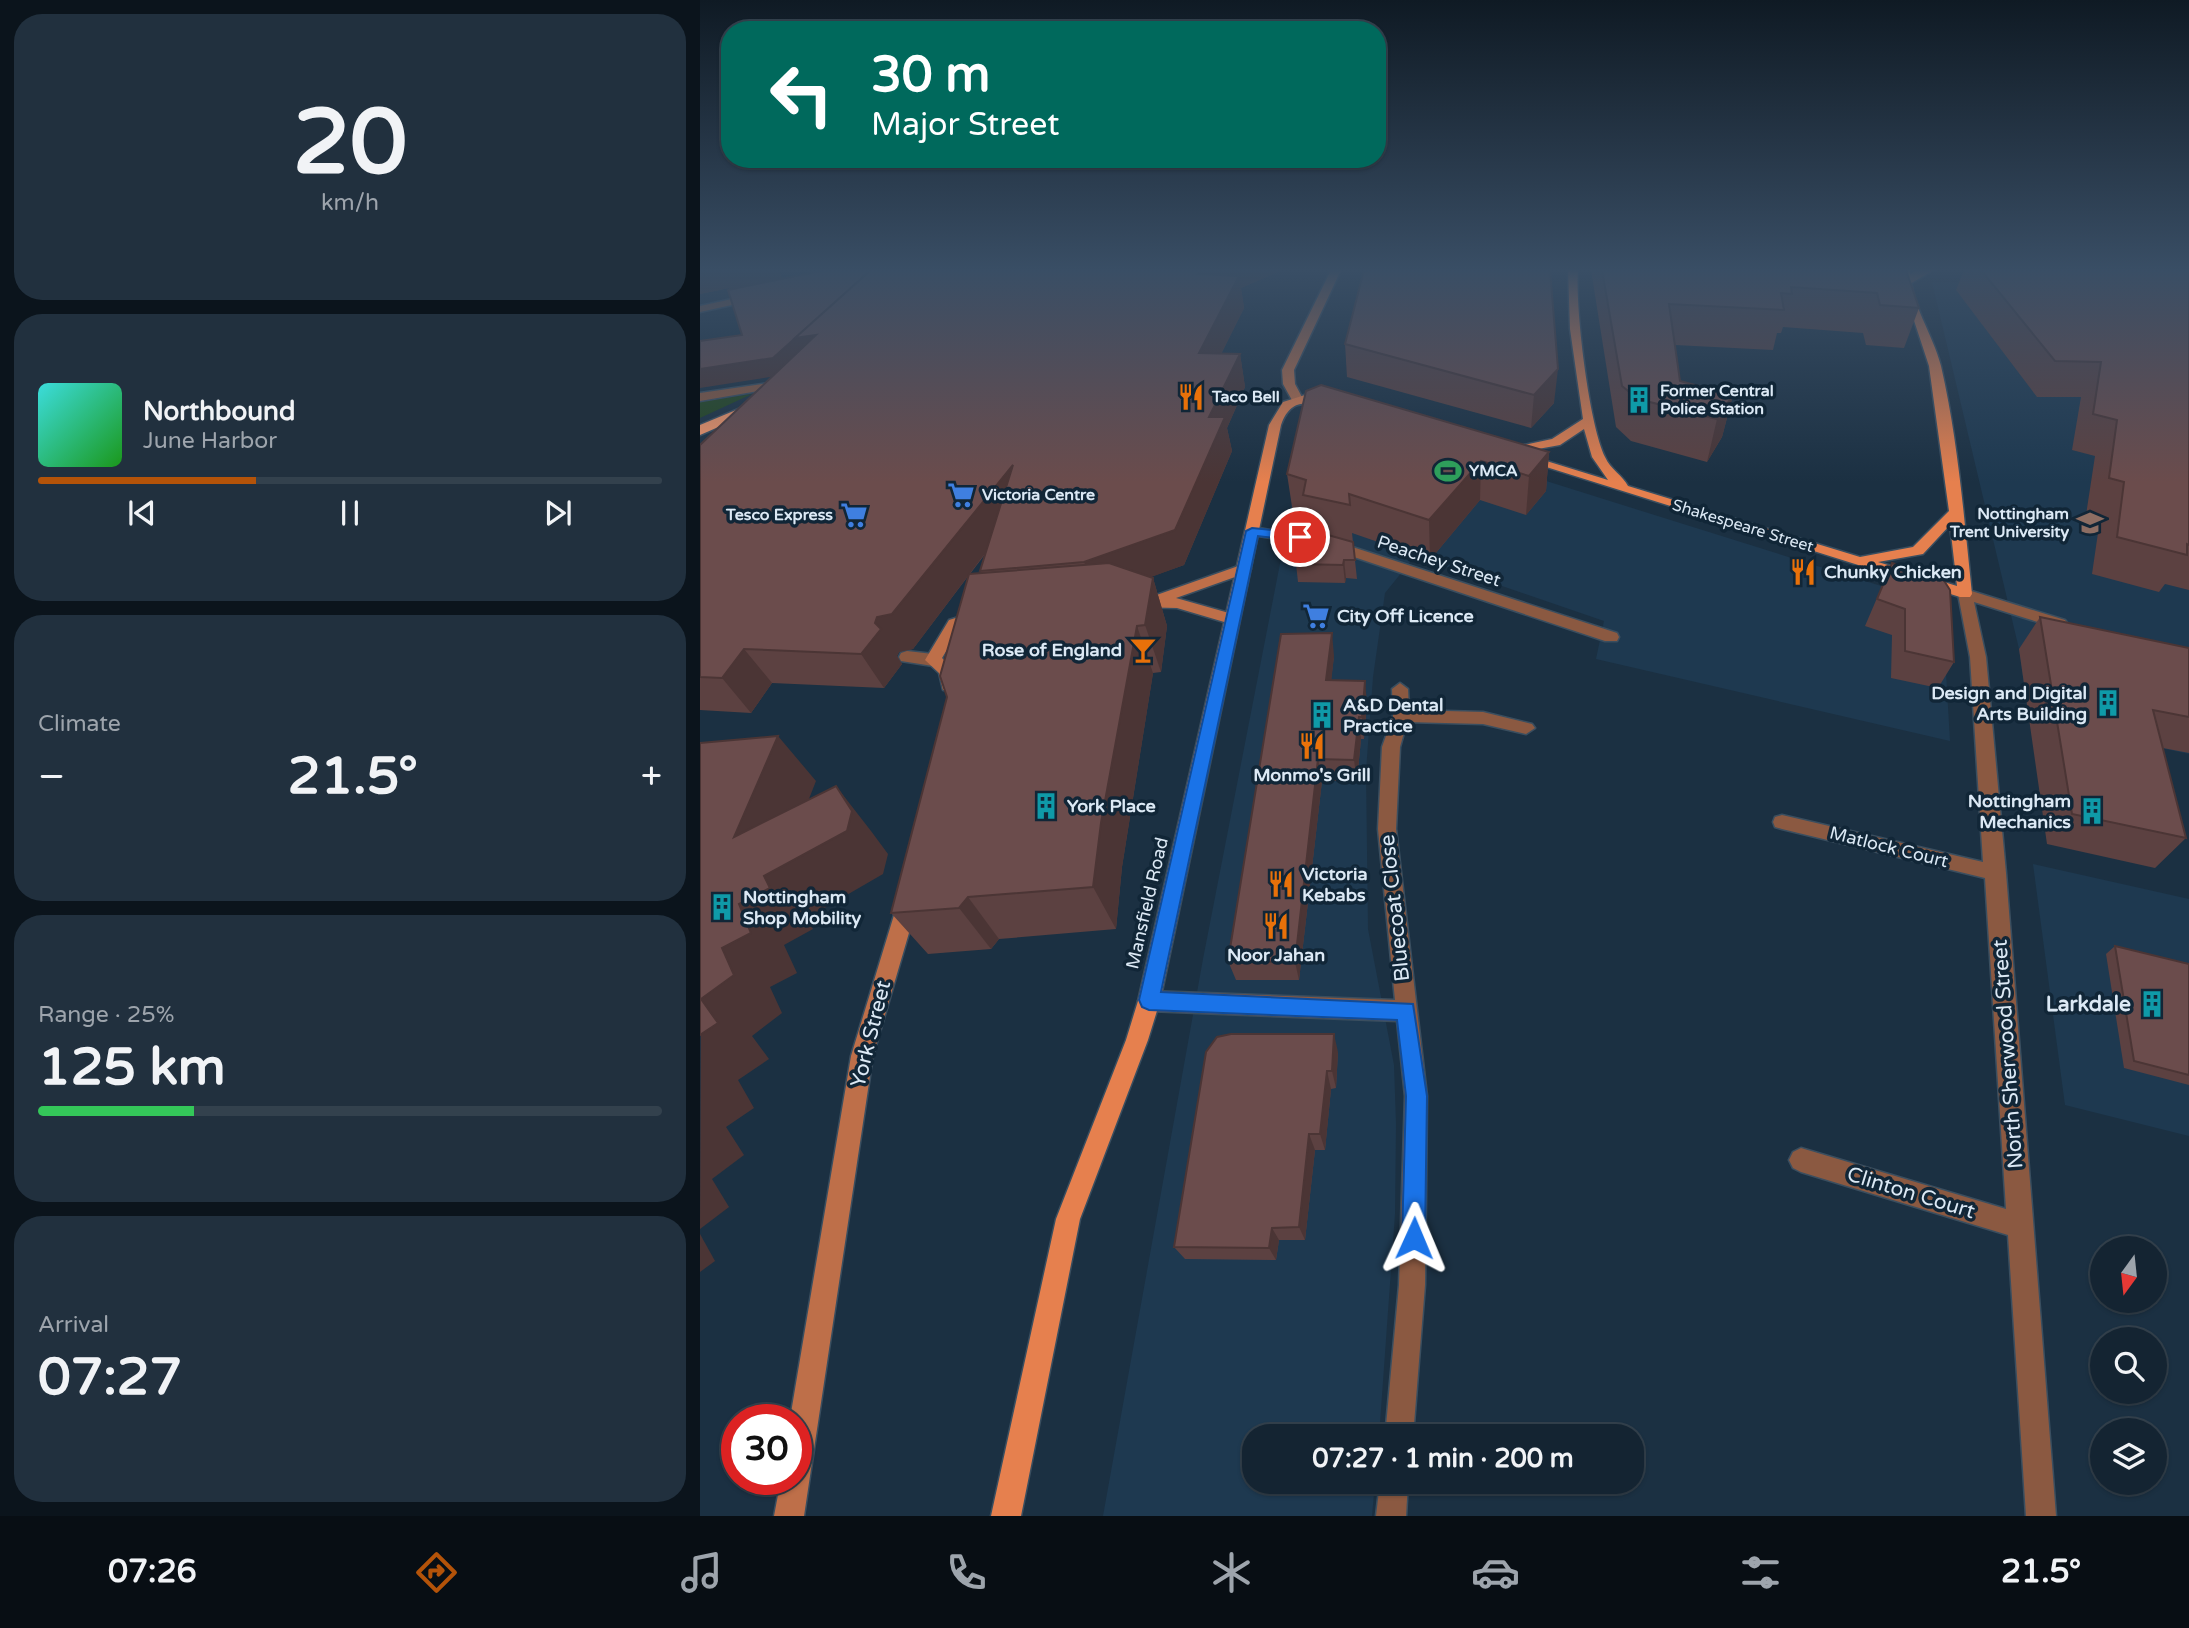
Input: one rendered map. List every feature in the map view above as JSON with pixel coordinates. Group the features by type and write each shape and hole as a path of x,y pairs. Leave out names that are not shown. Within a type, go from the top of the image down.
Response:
{"highway":[{"path":"700,431 729,421 786,384 798,373"}],"main road":[{"path":"1580,341 1587,422 1596,451 1609,476 1630,491"},
{"path":"1928,341 1934,360 1965,594"},
{"path":"1297,398 1313,397 1343,402"},
{"name":"Mansfield Road","path":"1006,1516 1068,1219 1137,1040 1149,1000 1278,415 1281,408 1297,398"},
{"name":"Shakespeare Street","path":"1587,422 1572,434 1543,447 1503,452 1965,594"},
{"path":"1858,561 1918,551 1956,511"}],"street":[{"path":"1297,398 1289,384 1288,370 1302,341"},
{"path":"700,397 786,384"},
{"name":"Peachey Street","path":"1252,531 1326,543 1612,637"},
{"path":"1155,600 1244,569"},
{"name":"Shakespeare Street","path":"1965,594 2070,627"},
{"name":"North Sherwood Street","path":"1965,594 1978,657 1996,873 2041,1516"},
{"path":"1117,603 1155,600 1178,603 1231,619"},
{"path":"949,702 949,677 944,666 920,655 954,624 988,614"},
{"name":"Bluecoat Close","path":"1400,689 1401,716 1391,747 1387,829 1416,1096 1412,1285 1400,1424"},
{"path":"1401,716 1483,718 1526,728"},
{"name":"Matlock Court","path":"1782,822 1996,873"},
{"name":"York Street","path":"807,1404 862,1056 914,885"},
{"path":"1149,1000 1406,1011"},
{"name":"Clinton Court","path":"1801,1160 2020,1226"},
{"path":"1391,1516 1393,1494"},
{"path":"789,1516 792,1495"}],"shaded area":[{"name":"Nottingham Trent University","path":"1946,341 2189,341 2189,754 2029,720 2019,649"},
{"path":"1332,414 1942,605 1950,741 1596,659 1604,621 1415,556 1385,593 1373,677 1366,771 1368,929 1394,1065 1396,1124 1395,1214 1380,1424 1242,1424 1242,1494 1374,1494 1372,1516 1103,1516 1203,959 1307,425"},
{"path":"2033,864 2189,899 2189,1136 2065,1105"}],"green space":[{"path":"752,394 700,418 700,402"}],"building":[{"path":"700,341 792,341 773,358 700,369"},
{"name":"Victoria Centre","path":"810,341 1205,341 1199,353 1240,354 1209,417 1225,417 1175,530 1084,562 980,571 1013,465 892,614 877,617 875,623 881,629 861,654 744,649 722,678 700,677 700,445"},
{"path":"1346,341 1556,341 1558,369 1534,395 1345,344"},
{"path":"1614,341 1674,341 1680,381 1733,395 1717,419 1638,399 1622,386"},
{"path":"2039,341 2189,341 2187,555 2117,537 2124,482 2109,478 2117,420 2093,414 2101,362 2055,361"},
{"path":"1321,385 1549,452 1529,476 1481,461 1429,520 1349,494 1350,505 1303,495 1306,480 1287,474 1306,391"},
{"path":"1303,528 1353,542 1355,560 1344,560 1343,565 1296,564"},
{"path":"1109,563 1153,578 1145,625 1137,626 1101,823 1093,887 968,897 959,908 891,913 947,697 940,676 969,574"},
{"path":"1892,563 1943,579 1950,590 1954,662 1905,651 1905,609 1877,599"},
{"path":"2040,617 2189,648 2189,717 2153,710 2186,838 2072,814"},
{"path":"1332,633 1326,680 1365,681 1362,717 1359,717 1354,760 1318,759 1295,962 1228,961 1281,634"},
{"path":"778,736 734,837 836,786 852,811 847,831 764,876 770,888 739,904 751,933 722,948 734,975 701,999 718,1023 700,1035 700,743"},
{"name":"Larkdale","path":"2115,946 2189,964 2189,1075 2134,1061"},
{"path":"1231,1034 1334,1034 1332,1071 1327,1071 1320,1134 1309,1134 1299,1227 1272,1228 1269,1248 1174,1247 1206,1052 1217,1037"}],"place":[{"name":"Taco Bell","path":"1191,397"},
{"name":"Former Central Police Station","path":"1639,400"},
{"name":"YMCA","path":"1448,471"},
{"name":"Victoria Centre","path":"961,495"},
{"name":"Tesco Express","path":"854,515"},
{"name":"Nottingham Trent University","path":"2090,523"},
{"name":"Chunky Chicken","path":"1803,572"},
{"name":"City Off Licence","path":"1316,616"},
{"name":"Rose of England","path":"1143,650"},
{"name":"Design and Digital Arts Building","path":"2108,703"},
{"name":"A&D Dental Practice","path":"1322,715"},
{"name":"Monmo's Grill","path":"1312,746"},
{"name":"York Place","path":"1046,806"},
{"name":"Nottingham Mechanics","path":"2092,811"},
{"name":"Victoria Kebabs","path":"1281,884"},
{"name":"Nottingham Shop Mobility","path":"722,907"},
{"name":"Noor Jahan","path":"1276,926"},
{"name":"Larkdale","path":"2152,1004"}],"route":[{"path":"1300,537 1252,531 1149,1000 1406,1011 1416,1096 1414,1238"}]}
